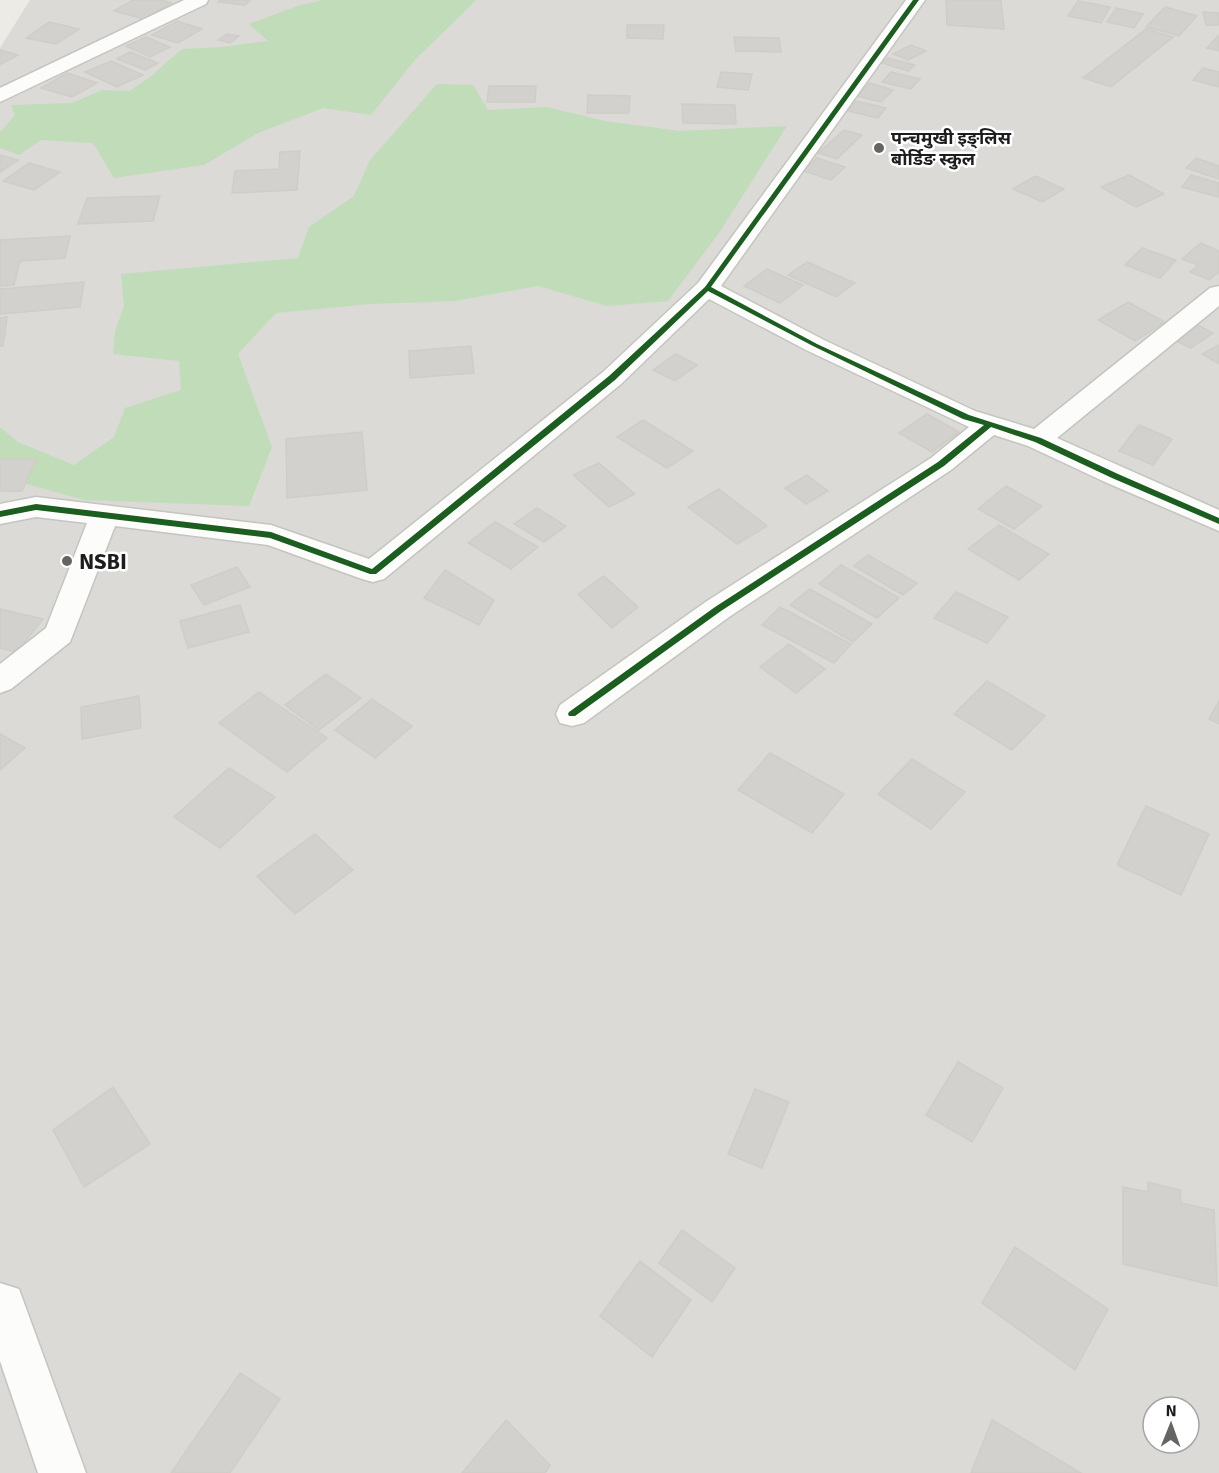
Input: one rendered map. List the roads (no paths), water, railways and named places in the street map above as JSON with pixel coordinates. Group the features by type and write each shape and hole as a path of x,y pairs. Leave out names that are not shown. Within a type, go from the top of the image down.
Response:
{"street":[{"path":"0,96 199,0"},
{"path":"0,514 36,507 272,535 373,572 612,378 707,288 916,0"},
{"path":"707,288 815,345 966,417 1038,440 1114,476 1219,521"},
{"path":"1038,440 1170,335 1219,292"},
{"path":"572,714 718,609 941,464 990,423"},
{"path":"0,681 59,634 105,514"},
{"path":"0,1305 3,1305 62,1473"}],"place":[{"name":"पन्चमुखी इङ्लिस बोर्डिङ स्कुल","path":"879,148"},
{"name":"NSBI","path":"67,561"}]}
